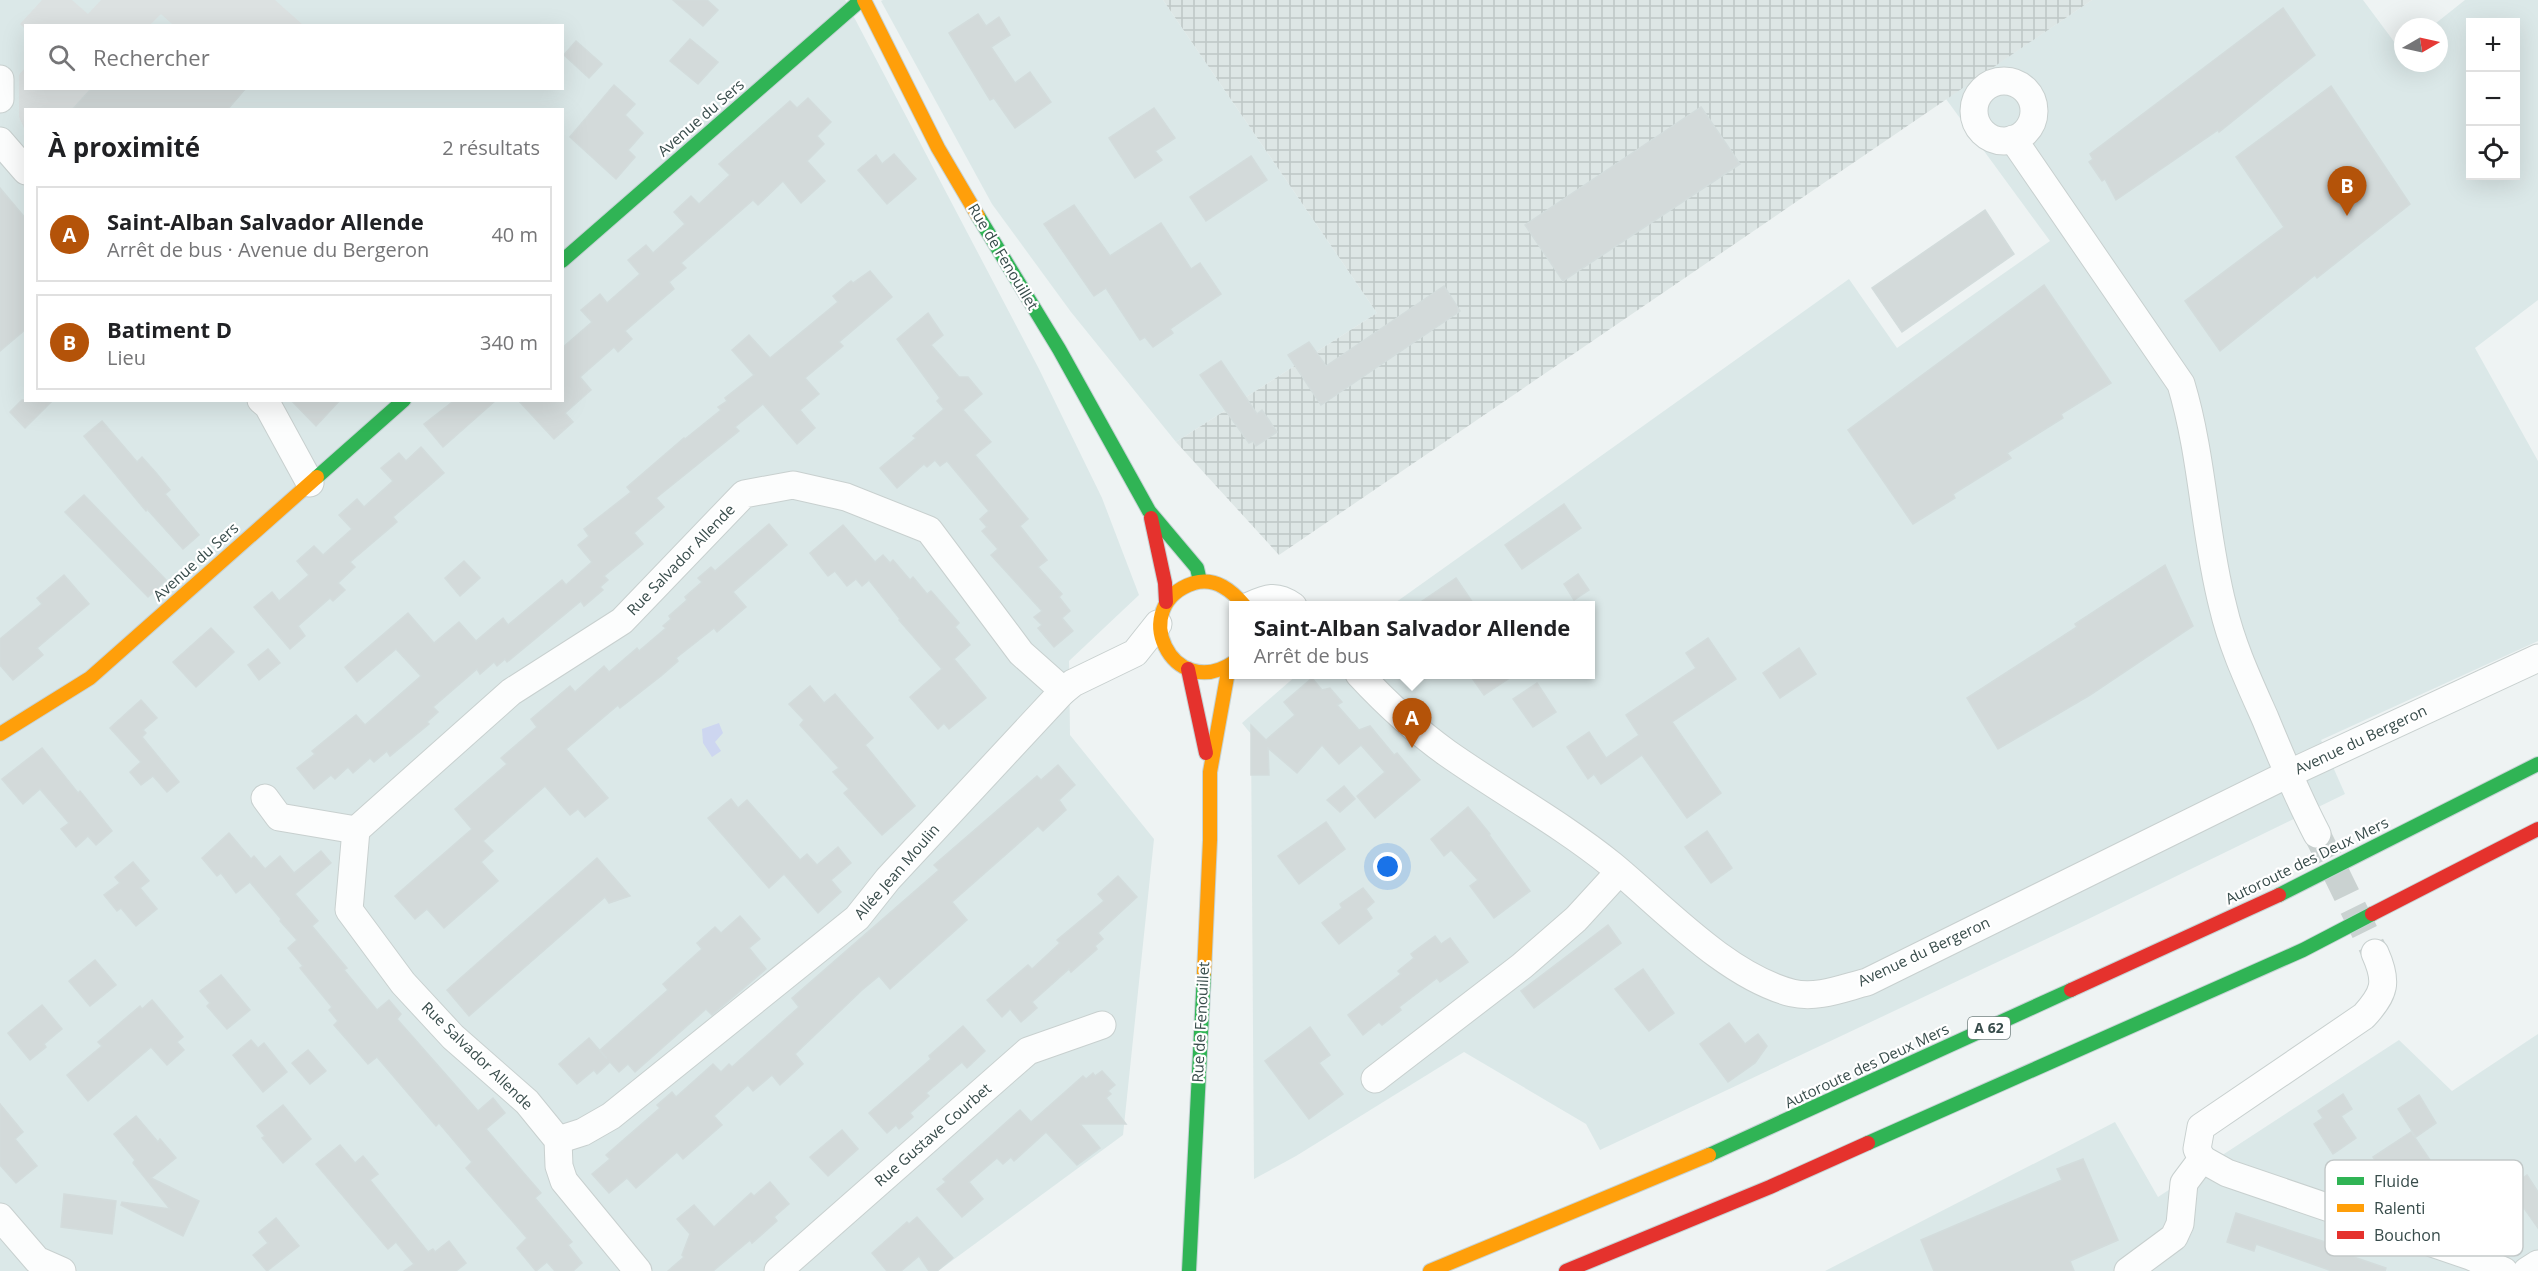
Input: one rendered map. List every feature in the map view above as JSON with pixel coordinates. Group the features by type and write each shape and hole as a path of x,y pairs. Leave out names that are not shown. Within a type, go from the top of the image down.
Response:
{"main road":[{"name":"Avenue du Sers","path":"564,259 862,0"},
{"name":"Rue de Fenouillet","path":"862,0 938,148 1059,349 1149,511 1197,568 1200,581"},
{"name":"Avenue du Sers","path":"0,734 90,678 402,402"},
{"name":"Rue de Fenouillet","path":"1149,511 1165,583 1161,639 1180,664 1210,772"},
{"path":"1162,613 1182,587 1200,581 1220,583 1260,601"},
{"name":"Rue de Fenouillet","path":"1180,664 1209,672 1229,665"},
{"name":"Rue de Fenouillet","path":"1189,1271 1210,840 1210,772 1229,674"},
{"name":"Autoroute des Deux Mers","path":"1430,1271 1750,1138 2277,896 2538,764"},
{"path":"1566,1271 1770,1187 2303,950 2538,829"}],"street":[{"path":"0,79 0,99"},
{"path":"2013,139 2181,384 2190,414 2207,530 2223,608 2241,663 2288,774 2317,834"},
{"path":"0,141 24,169"},
{"path":"263,402 268,406 310,483"},
{"name":"Rue Salvador Allende","path":"558,1140 527,1102 453,1037 410,990 349,910 356,830 511,692 622,621 744,494 793,485 846,496 929,530 1021,654 1062,692"},
{"name":"Allée Jean Moulin","path":"558,1140 583,1132 611,1116 857,918 888,879 1062,692 1073,683 1135,653 1162,613"},
{"path":"1135,653 1180,664"},
{"name":"Avenue du Bergeron","path":"1363,679 1446,752 1548,819 1619,872 1712,949 1759,980 1793,993 1820,995 1867,982 2288,774 2538,658"},
{"path":"265,798 279,817 356,830"},
{"path":"1375,1079 1522,966 1576,919 1619,872"},
{"path":"2325,1211 2227,1173 2202,1159 2197,1149 2201,1127 2364,1016 2377,1001 2384,983 2382,969 2375,953"},
{"name":"Rue Gustave Courbet","path":"778,1271 1028,1051 1102,1024"},
{"path":"558,1140 559,1166 564,1181 639,1271"},
{"path":"2128,1271 2174,1237 2180,1224 2184,1183 2202,1159"},
{"path":"0,1217 37,1260 62,1271"},
{"path":"2443,1256 2464,1264 2504,1271"},
{"path":"2527,1271 2538,1264"}],"shaded area":[{"path":"0,0 845,0 1039,369 1102,498 1139,595 1069,661 1070,735 1154,839 1123,1135 938,1271 0,1271"},
{"path":"42,0 72,0 88,14 101,0 275,0 302,24 172,24 161,14 151,24 24,24 24,28 20,24"},
{"path":"1163,0 1377,313 1176,442 1071,312 992,204 881,1"},
{"path":"1163,0 2092,0 1279,555 1176,442 1377,313"},
{"path":"2092,0 2363,0 2394,42 2394,72 2448,72 2448,18 2442,18 2465,0 2538,0 2538,300 2475,348 2538,461 2538,641 2321,740 2345,794 2076,925 1600,1150 1586,1124 1464,1052 1296,1156 1254,1179 1251,734 1242,723 1292,679 1595,679 1595,601 1398,601 1849,279 1897,348 2050,241 1946,99"},
{"path":"24,69 24,90 91,90 73,108 24,108 24,128 19,117 19,75"},
{"path":"719,723 723,733 715,742 721,751 712,757 703,743 702,729"},
{"path":"2538,1034 2538,1271 1825,1271 2115,1122 2158,1197 2399,1040 2452,1091"}],"building":[{"path":"673,0 707,0 718,10 703,26"},
{"path":"2283,8 2315,55 2219,132 2218,130 2116,200 2105,179 2102,181 2089,162 2093,159 2090,154"},
{"path":"978,14 986,26 999,17 1010,35 991,47 1015,83 1030,72 1051,102 1015,128 994,98 990,100 949,33"},
{"path":"690,39 718,62 698,84 670,61"},
{"path":"576,41 602,64 589,78 564,55"},
{"path":"614,85 635,104 625,115 643,133 628,150 635,157 616,179 570,137"},
{"path":"2331,86 2410,204 2317,278 2315,275 2220,351 2185,301 2284,227 2236,157"},
{"path":"90,90 244,90 229,108 74,108"},
{"path":"808,98 831,122 817,136 824,144 807,161 825,181 801,203 783,181 758,205 753,200 681,263 686,268 669,282 674,289 625,331 632,339 618,352 614,347 580,377 591,390 565,413 573,422 554,439 520,402 564,402 564,346 592,322 581,310 600,294 607,303 640,274 628,260 646,245 653,253 685,224 674,212 691,196 699,204 730,175 719,164 790,101 797,108"},
{"path":"1701,107 1740,164 1563,281 1525,225"},
{"path":"1154,108 1175,138 1155,151 1162,160 1135,178 1109,138"},
{"path":"894,154 916,179 887,204 858,170 876,155 882,164"},
{"path":"1251,156 1267,180 1206,221 1190,197"},
{"path":"0,188 24,217 24,331 0,351"},
{"path":"1074,205 1110,256 1161,223 1191,269 1200,263 1221,294 1170,329 1173,333 1153,347 1145,337 1140,340 1106,288 1094,296 1044,224"},
{"path":"1985,210 2014,254 1902,332 1872,288"},
{"path":"870,271 892,297 839,342 843,346 805,378 819,394 800,410 815,428 797,444 763,404 735,427 739,431 656,498 664,507 634,533 643,544 604,576 608,580 600,587 603,590 584,606 581,601 507,662 505,659 497,666 494,662 480,674 477,669 433,707 438,712 427,722 429,724 390,756 387,751 374,762 370,758 353,773 348,767 335,779 331,775 314,789 297,768 315,754 312,751 356,715 365,725 421,676 396,649 357,682 345,667 408,613 434,643 459,622 476,641 503,618 508,625 562,580 566,585 592,562 578,545 589,536 584,529 631,492 627,487 721,410 718,407 727,401 725,398 754,375 732,350 749,335 770,358 838,302 833,296 851,281 853,283"},
{"path":"2044,285 2111,383 2061,414 2063,418 2007,453 2011,458 1953,494 1955,498 1913,524 1848,430"},
{"path":"1444,286 1460,311 1321,405 1288,355 1309,342 1326,366"},
{"path":"928,313 943,335 931,345 959,377 968,377 982,394 963,410 991,442 975,455 1028,519 1020,526 1047,560 1038,567 1062,594 1059,597 1070,611 1062,618 1073,631 1054,647 1038,628 1042,625 1034,617 1042,611 991,555 998,549 982,531 987,527 980,519 989,511 947,461 940,466 935,460 927,467 924,464 897,488 880,468 916,438 913,436 944,409 937,401 940,398 897,339"},
{"path":"1221,361 1257,414 1262,410 1277,432 1256,446 1253,441 1249,443 1200,375"},
{"path":"22,400 24,402 51,402 25,428 10,412"},
{"path":"293,402 338,402 316,426"},
{"path":"452,402 494,402 443,447 424,424"},
{"path":"102,421 137,462 142,457 157,474 170,490 165,494 199,535 183,549 147,509 146,511 84,436"},
{"path":"421,447 444,473 393,517 397,522 350,562 355,567 338,583 345,590 333,601 330,598 298,626 305,636 290,649 254,607 272,592 279,601 309,575 297,561 314,546 323,555 352,529 339,515 357,499 364,507 393,481 381,468 399,453 406,461"},
{"path":"84,495 166,580 148,597 65,512"},
{"path":"1564,504 1581,528 1522,569 1505,545"},
{"path":"769,524 787,545 733,592 746,607 717,632 714,628 676,658 678,661 661,676 620,708 618,705 566,749 608,798 585,817 578,809 570,815 545,786 483,841 493,851 481,862 498,881 444,928 427,909 415,919 395,896 472,829 455,809 507,764 501,758 537,727 531,719 570,686 575,692 604,666 609,672 637,648 639,651 666,628 663,626 671,619 669,616 702,582 698,578 711,567 715,571"},
{"path":"843,525 875,562 883,555 890,563 893,560 910,580 913,577 927,594 931,591 959,623 955,627 970,645 954,659 986,698 949,729 944,723 938,729 910,697 942,669 899,620 869,580 862,586 856,579 847,586 835,571 828,576 810,553"},
{"path":"464,561 480,578 460,596 445,578"},
{"path":"2165,565 2193,626 2090,695 1998,749 1967,698 2077,627 2075,624"},
{"path":"1578,574 1589,590 1574,600 1564,584"},
{"path":"64,575 89,604 37,648 43,655 13,680 0,665 0,639 42,604 37,598"},
{"path":"1456,578 1472,601 1422,601"},
{"path":"211,628 234,652 196,687 173,662"},
{"path":"1708,638 1736,679 1672,722 1721,793 1687,818 1642,755 1601,784 1594,774 1588,779 1567,747 1589,732 1606,758 1639,735 1626,715 1696,668 1686,653"},
{"path":"1799,648 1816,674 1780,698 1763,673"},
{"path":"268,649 280,663 259,680 248,665"},
{"path":"1311,679 1322,690 1330,688 1342,702 1337,705 1359,730 1370,726 1394,755 1397,753 1420,780 1375,818 1357,796 1385,772 1361,745 1339,764 1322,745 1297,773 1268,748 1269,775 1251,775 1251,725 1266,740 1295,715 1284,702"},
{"path":"1473,679 1508,679 1484,695"},
{"path":"1537,683 1556,712 1533,727 1513,699"},
{"path":"810,686 824,703 835,694 873,738 865,745 915,806 882,835 844,793 849,789 833,772 839,768 800,725 804,720 789,704"},
{"path":"141,700 157,718 143,730 146,733 142,737 179,782 167,792 153,776 141,785 130,772 141,762 110,728"},
{"path":"42,748 112,831 96,845 88,836 76,847 61,829 69,823 40,789 23,804 2,779"},
{"path":"1058,765 1075,785 1059,800 1066,810 1043,831 1038,826 952,902 967,920 890,989 879,976 862,990 795,1054 803,1064 780,1085 772,1075 753,1091 748,1085 714,1116 722,1125 683,1159 677,1152 636,1188 627,1178 609,1193 592,1174 610,1159 606,1155 660,1108 657,1105 672,1092 676,1097 713,1064 721,1072 729,1064 732,1067 799,1007 792,998 939,870 934,865 1037,776 1041,780"},
{"path":"1344,786 1355,799 1340,812 1327,800"},
{"path":"731,799 738,808 747,800 800,860 807,854 817,865 838,847 851,863 831,880 841,892 818,913 784,874 769,888 708,818"},
{"path":"1468,807 1530,891 1494,918 1470,886 1478,880 1451,850 1444,856 1431,839"},
{"path":"1326,822 1345,849 1299,884 1278,856"},
{"path":"1707,831 1732,868 1711,883 1685,847"},
{"path":"229,833 251,859 254,856 265,869 280,856 294,873 321,851 331,863 295,894 318,921 312,926 347,968 344,970 377,1010 389,1000 401,1014 397,1019 478,1111 493,1098 505,1113 486,1129 541,1193 535,1198 572,1242 568,1245 582,1263 573,1271 555,1271 547,1262 536,1271 517,1248 527,1238 466,1168 472,1162 439,1123 436,1126 377,1057 368,1064 334,1025 338,1021 329,1010 332,1007 300,968 303,966 288,948 297,940 280,921 281,919 250,882 236,893 221,873 217,876 202,858"},
{"path":"597,858 630,896 609,903 605,897 469,1016 447,990"},
{"path":"133,862 149,881 140,888 157,909 136,926 121,908 117,911 104,895 120,883 115,877"},
{"path":"1118,876 1137,897 1098,933 1103,939 1095,946 1097,949 1071,972 1069,969 1032,1002 1037,1008 1021,1022 1010,1009 1002,1017 987,1000 1028,965 1032,969 1060,943 1057,940 1104,901 1098,894"},
{"path":"1363,888 1374,902 1366,909 1372,918 1339,944 1322,923 1342,908 1340,904"},
{"path":"740,916 760,939 749,948 766,969 712,1015 706,1009 635,1072 628,1064 619,1072 610,1062 597,1074 594,1070 577,1084 559,1064 589,1038 607,1059 600,1050 668,990 663,984 702,949 697,943 715,927 721,933"},
{"path":"1608,925 1621,943 1534,1008 1521,991"},
{"path":"1435,936 1441,944 1450,938 1468,962 1440,982 1437,978 1399,1007 1401,1010 1382,1025 1379,1022 1363,1035 1348,1015 1401,974 1398,971 1414,958 1411,954"},
{"path":"95,960 116,985 90,1006 69,981"},
{"path":"1643,969 1674,1013 1649,1031 1615,989"},
{"path":"221,975 250,1010 227,1029 207,1006 210,1003 200,991"},
{"path":"152,1000 183,1037 177,1042 184,1050 167,1065 151,1047 88,1101 67,1075 102,1046 98,1042 140,1006 142,1009"},
{"path":"42,1005 62,1029 30,1060 8,1033"},
{"path":"1729,1023 1745,1044 1758,1034 1767,1046 1755,1063 1728,1082 1700,1044"},
{"path":"963,1026 985,1051 967,1068 962,1062 926,1093 929,1096 910,1113 913,1117 899,1129 896,1125 887,1133 869,1113 931,1059 929,1056"},
{"path":"1310,1027 1330,1055 1319,1063 1343,1094 1309,1119 1265,1061"},
{"path":"251,1040 258,1048 264,1043 287,1072 263,1092 233,1055"},
{"path":"308,1050 326,1071 310,1084 292,1063"},
{"path":"1102,1071 1115,1085 1108,1091 1111,1094 1106,1098 1126,1124 1080,1124 1100,1148 1077,1165 1046,1132 1014,1161 1011,1157 1003,1164 997,1158 969,1182 983,1199 962,1217 937,1189 946,1182 943,1179 1020,1110 1031,1122 1083,1076 1086,1079 1093,1073 1095,1076"},
{"path":"2343,1094 2352,1109 2341,1116 2356,1138 2333,1154 2314,1124 2323,1118 2318,1111"},
{"path":"2419,1095 2436,1123 2416,1137 2398,1109"},
{"path":"0,1104 23,1132 15,1139 37,1166 16,1183 0,1165"},
{"path":"283,1105 311,1139 283,1163 262,1138 265,1136 257,1126"},
{"path":"136,1116 158,1142 160,1139 176,1158 151,1178 199,1201 183,1236 121,1205 122,1202 170,1209 133,1163 135,1160 114,1134"},
{"path":"842,1130 858,1149 828,1176 810,1157"},
{"path":"2411,1132 2430,1160 2375,1160 2373,1157"},
{"path":"340,1145 355,1163 363,1156 378,1174 370,1180 428,1252 433,1249 435,1252 449,1241 466,1263 456,1271 404,1271 414,1264 396,1242 388,1249 316,1164"},
{"path":"2083,1159 2118,1240 2070,1261 2074,1271 1934,1271 1921,1240 2062,1180 2057,1169"},
{"path":"2527,1175 2538,1192 2538,1228 2523,1207 2523,1178"},
{"path":"770,1182 789,1204 774,1217 777,1221 752,1243 750,1240 713,1271 668,1271 684,1257 682,1255 690,1234 677,1219 694,1205 714,1227 751,1193 754,1196"},
{"path":"64,1194 116,1201 112,1234 61,1227"},
{"path":"2236,1213 2325,1242 2325,1256 2351,1256 2386,1268 2385,1271 2332,1271 2256,1244 2254,1251 2227,1242"},
{"path":"917,1217 953,1258 937,1271 929,1271 919,1256 901,1271 887,1271 872,1253 907,1222 909,1224"},
{"path":"276,1218 299,1246 267,1271 253,1255 268,1243 259,1232"}],"tunnel":[{"path":"2317,834 2375,953"}],"traffic: fast":[{"path":"564,259 861,0"},
{"path":"978,216 1059,349 1149,511 1197,568 1200,581"},
{"path":"317,477 402,402"},
{"path":"2279,895 2538,764"},
{"path":"1868,1143 2303,950 2372,914"},
{"path":"1189,1271 1204,973"},
{"path":"1709,1155 2071,990"}],"traffic: slow":[{"path":"864,0 938,148 978,216"},
{"path":"0,734 90,678 317,477"},
{"path":"1229,664 1212,672 1192,670 1176,661 1165,646 1160,629 1163,611 1174,594 1194,583 1216,584 1235,595 1240,601"},
{"path":"1204,973 1210,840 1210,772 1229,666"},
{"path":"1430,1271 1709,1155"}],"traffic: jam":[{"path":"1151,518 1165,583 1166,602"},
{"path":"1188,669 1206,753"},
{"path":"2372,914 2538,829"},
{"path":"2071,990 2279,895"},
{"path":"1566,1271 1770,1187 1868,1143"}],"place":[{"name":"Batiment D","path":"2347,216"},
{"name":"Saint-Alban Salvador Allende","path":"1412,748"}]}
